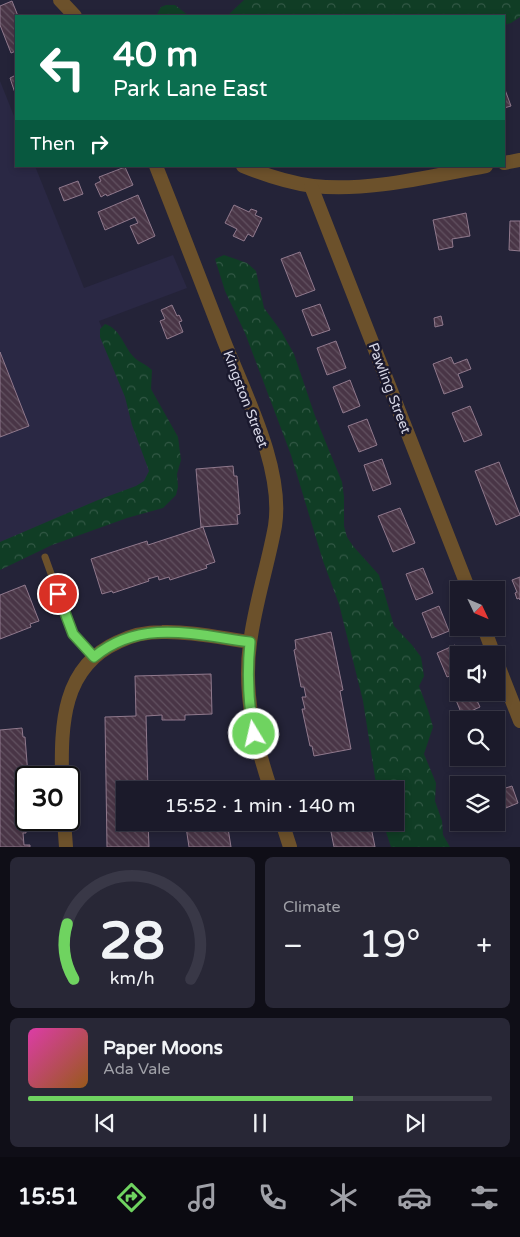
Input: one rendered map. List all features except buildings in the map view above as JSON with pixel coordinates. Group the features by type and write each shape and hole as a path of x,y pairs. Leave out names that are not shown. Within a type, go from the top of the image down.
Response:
{"street":[{"path":"60,0 74,15"},
{"path":"505,163 520,160"},
{"name":"Kingston Street","path":"156,167 262,438 275,486 277,513 250,642 248,679 254,734 268,781"},
{"path":"246,167 280,179 311,186 342,187 377,184 480,167"},
{"name":"Pawling Street","path":"311,186 465,581"},
{"path":"62,766 62,733 65,712 74,684 94,657 112,644 125,638 161,632 181,632 250,642"},
{"path":"505,683 520,721"},
{"path":"65,831 66,847"},
{"path":"285,831 290,847"}],"lane":[{"path":"45,558 72,632 94,657"}],"shaded area":[{"path":"0,81 15,118 15,167 35,167 84,288 173,255 187,288 99,321 164,481 0,554"}],"green space":[{"path":"244,0 520,0 520,17 505,25 505,15 228,15"},
{"path":"175,5 188,15 157,15 161,7"},
{"path":"224,255 247,263 256,271 264,308 281,331 294,354 315,416 342,482 344,526 347,537 379,575 394,626 421,657 424,676 419,686 433,727 424,754 436,783 435,801 442,821 443,835 450,847 391,847 386,831 404,831 404,781 376,781 363,701 339,604 323,561 291,455 245,333 225,291 215,259"},
{"path":"105,324 118,333 134,357 152,370 151,389 178,437 181,460 177,474 178,487 176,495 163,508 127,518 52,545 0,570 0,542 98,500 136,486 144,481 149,471 132,425 125,397 100,337 100,329"}],"route":[{"path":"58,594 73,634 94,657 112,644 125,638 161,632 181,632 250,642 248,660 249,699 254,734"}]}
